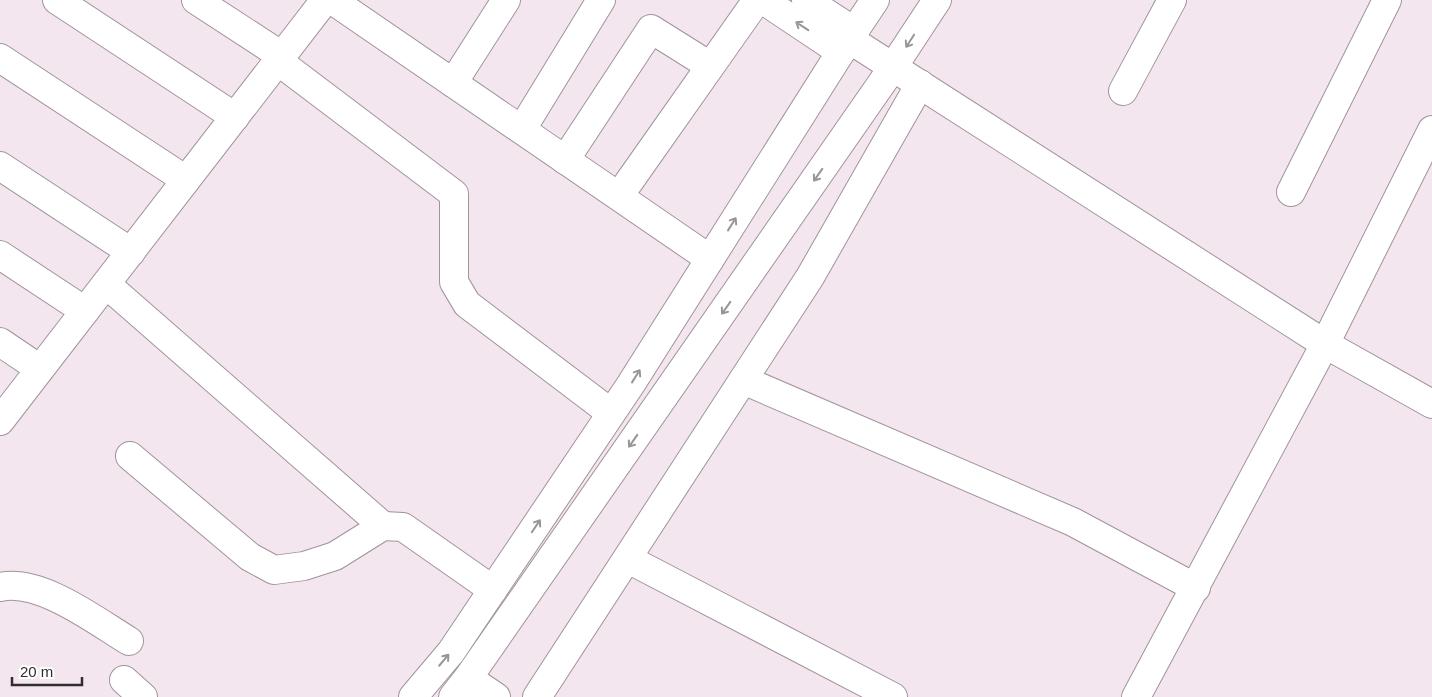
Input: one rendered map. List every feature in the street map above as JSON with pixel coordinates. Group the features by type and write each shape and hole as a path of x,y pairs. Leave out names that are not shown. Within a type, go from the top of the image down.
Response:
{"street":[{"path":"57,0 235,117"},
{"path":"196,0 280,58 454,194 454,282 467,304 611,413"},
{"path":"0,422 326,0"},
{"path":"332,0 710,258"},
{"path":"453,83 506,0"},
{"path":"522,129 601,0"},
{"path":"619,196 757,0"},
{"path":"763,0 848,40 893,67 1326,344 1432,404"},
{"path":"806,0 848,40"},
{"path":"413,697 451,652 611,413 875,0"},
{"path":"496,697 460,688 893,67 937,0"},
{"path":"1123,91 1172,0"},
{"path":"1291,192 1387,0"},
{"path":"566,160 651,29 710,66"},
{"path":"0,58 186,180"},
{"path":"537,697 810,277 920,84"},
{"path":"1136,697 1326,344 1432,130"},
{"path":"0,166 130,252"},
{"path":"0,255 85,311"},
{"path":"106,284 383,526"},
{"path":"0,342 40,369"},
{"path":"743,380 1073,522 1196,588"},
{"path":"130,456 250,557 274,570 304,566 335,556 383,526 403,527 493,590"},
{"path":"628,559 893,697"},
{"path":"0,587 10,585 52,595 129,641"}]}
